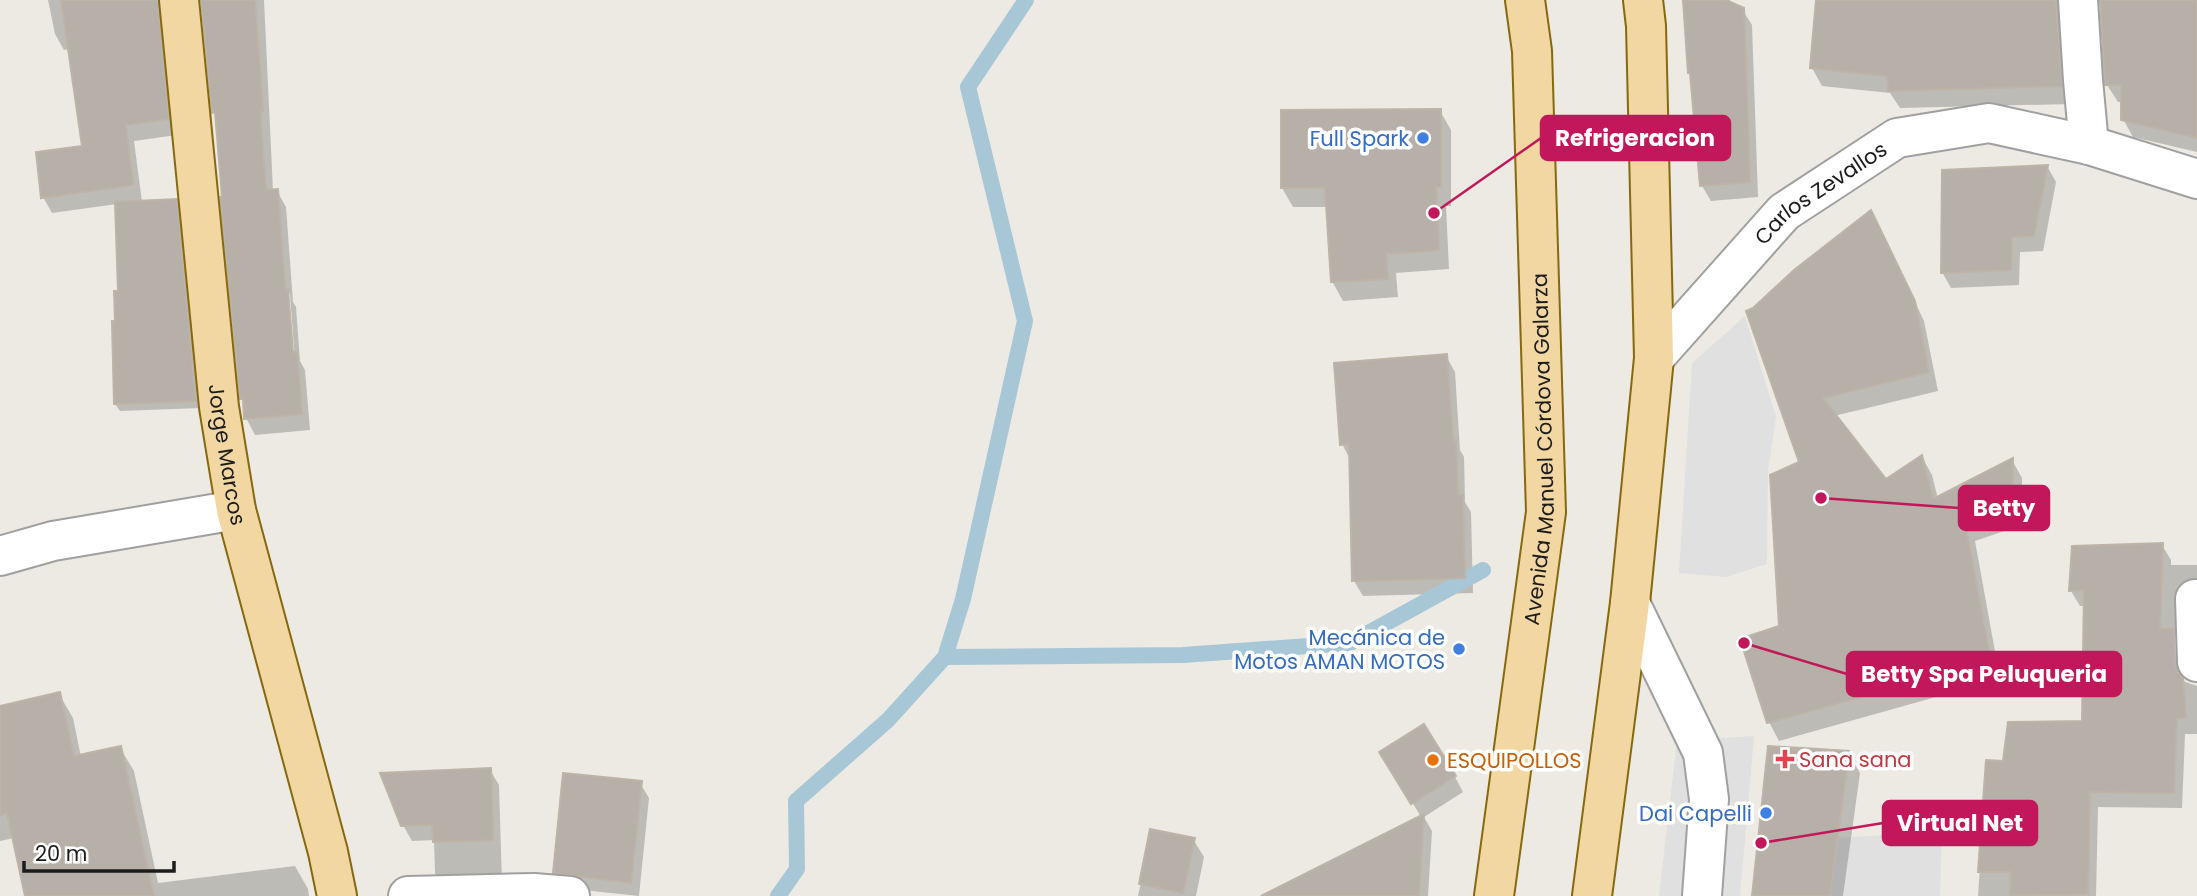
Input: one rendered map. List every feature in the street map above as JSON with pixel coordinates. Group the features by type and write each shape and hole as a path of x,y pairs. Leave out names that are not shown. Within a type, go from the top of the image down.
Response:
{"main road":[{"name":"Jorge Marcos","path":"180,0 219,407 236,510 328,852 337,896"},
{"name":"Avenida Manuel Córdova Galarza","path":"1494,896 1546,512 1532,51 1525,0"},
{"path":"1592,896 1630,603 1654,358 1646,26 1643,0"}],"street":[{"path":"2078,0 2082,80 2090,145"},
{"name":"Carlos Zevallos","path":"1654,358 1784,212 1897,138 1989,122 2090,145 2197,179"},
{"path":"0,556 53,541 236,510"},
{"path":"2195,599 2197,662"},
{"path":"1630,603 1703,753 1709,799 1702,896"},
{"path":"408,896 534,893 570,896"}],"shaded area":[{"path":"1745,316 1776,417 1768,471 1767,564 1726,577 1679,573 1692,363"},
{"path":"1754,736 1740,896 1659,896 1677,741"},
{"path":"1942,832 1940,896 1830,896 1836,838"}],"building":[{"path":"61,0 158,0 169,119 126,125 133,185 41,198 36,152 82,146"},
{"path":"201,0 255,0 266,190 278,189 285,289 288,289 293,352 297,352 302,414 244,419 220,197 215,112 212,113"},
{"path":"1683,0 1726,0 1744,8 1750,182 1700,186"},
{"path":"1816,0 2056,0 2062,86 1888,91 1887,76 1810,68"},
{"path":"2100,0 2197,0 2197,138 2121,120 2121,85 2105,85"},
{"path":"1441,109 1441,187 1436,187 1439,250 1386,254 1388,279 1331,282 1325,188 1281,188 1281,110"},
{"path":"2048,165 2034,236 2012,237 2011,270 1941,273 1942,170"},
{"path":"177,199 196,401 114,404 112,321 115,321 114,291 118,291 115,202"},
{"path":"1871,210 1915,301 1929,372 1823,398 1886,479 1922,455 1933,499 2013,458 2012,507 1965,523 1991,661 1767,723 1740,639 1779,626 1770,475 1799,462 1746,311"},
{"path":"1447,354 1453,440 1456,440 1458,495 1463,495 1465,578 1352,581 1349,444 1340,445 1334,363"},
{"path":"2163,543 2160,629 2174,628 2175,663 2183,678 2186,718 2177,718 2174,793 2090,792 2088,894 2010,895 2011,872 1978,872 1986,760 2003,761 2008,722 2082,721 2084,590 2069,591 2072,546"},
{"path":"60,692 74,756 121,746 154,896 25,896 7,813 0,815 0,706"},
{"path":"1424,724 1456,776 1411,804 1379,752"},
{"path":"1768,746 1849,751 1830,896 1752,896"},
{"path":"491,768 493,840 433,842 432,825 401,826 380,773"},
{"path":"563,773 642,781 631,883 553,873"},
{"path":"1424,814 1419,896 1261,896"},
{"path":"1150,829 1195,838 1183,893 1139,884"}],"waterway":[{"path":"778,896 797,869 796,801 888,720 945,657 963,599 1025,321 968,87 1026,0"},
{"path":"945,657 1183,655 1350,643 1483,570"}],"place":[{"name":"Full Spark","path":"1423,138"},
{"name":"Refrigeracion","path":"1434,213"},
{"name":"Betty","path":"1821,498"},
{"name":"Betty Spa Peluqueria","path":"1744,643"},
{"name":"Mecánica de Motos AMAN MOTOS","path":"1459,649"},
{"name":"Sana sana","path":"1785,759"},
{"name":"ESQUIPOLLOS","path":"1433,760"},
{"name":"Dai Capelli","path":"1766,813"},
{"name":"Virtual Net","path":"1761,843"}]}
